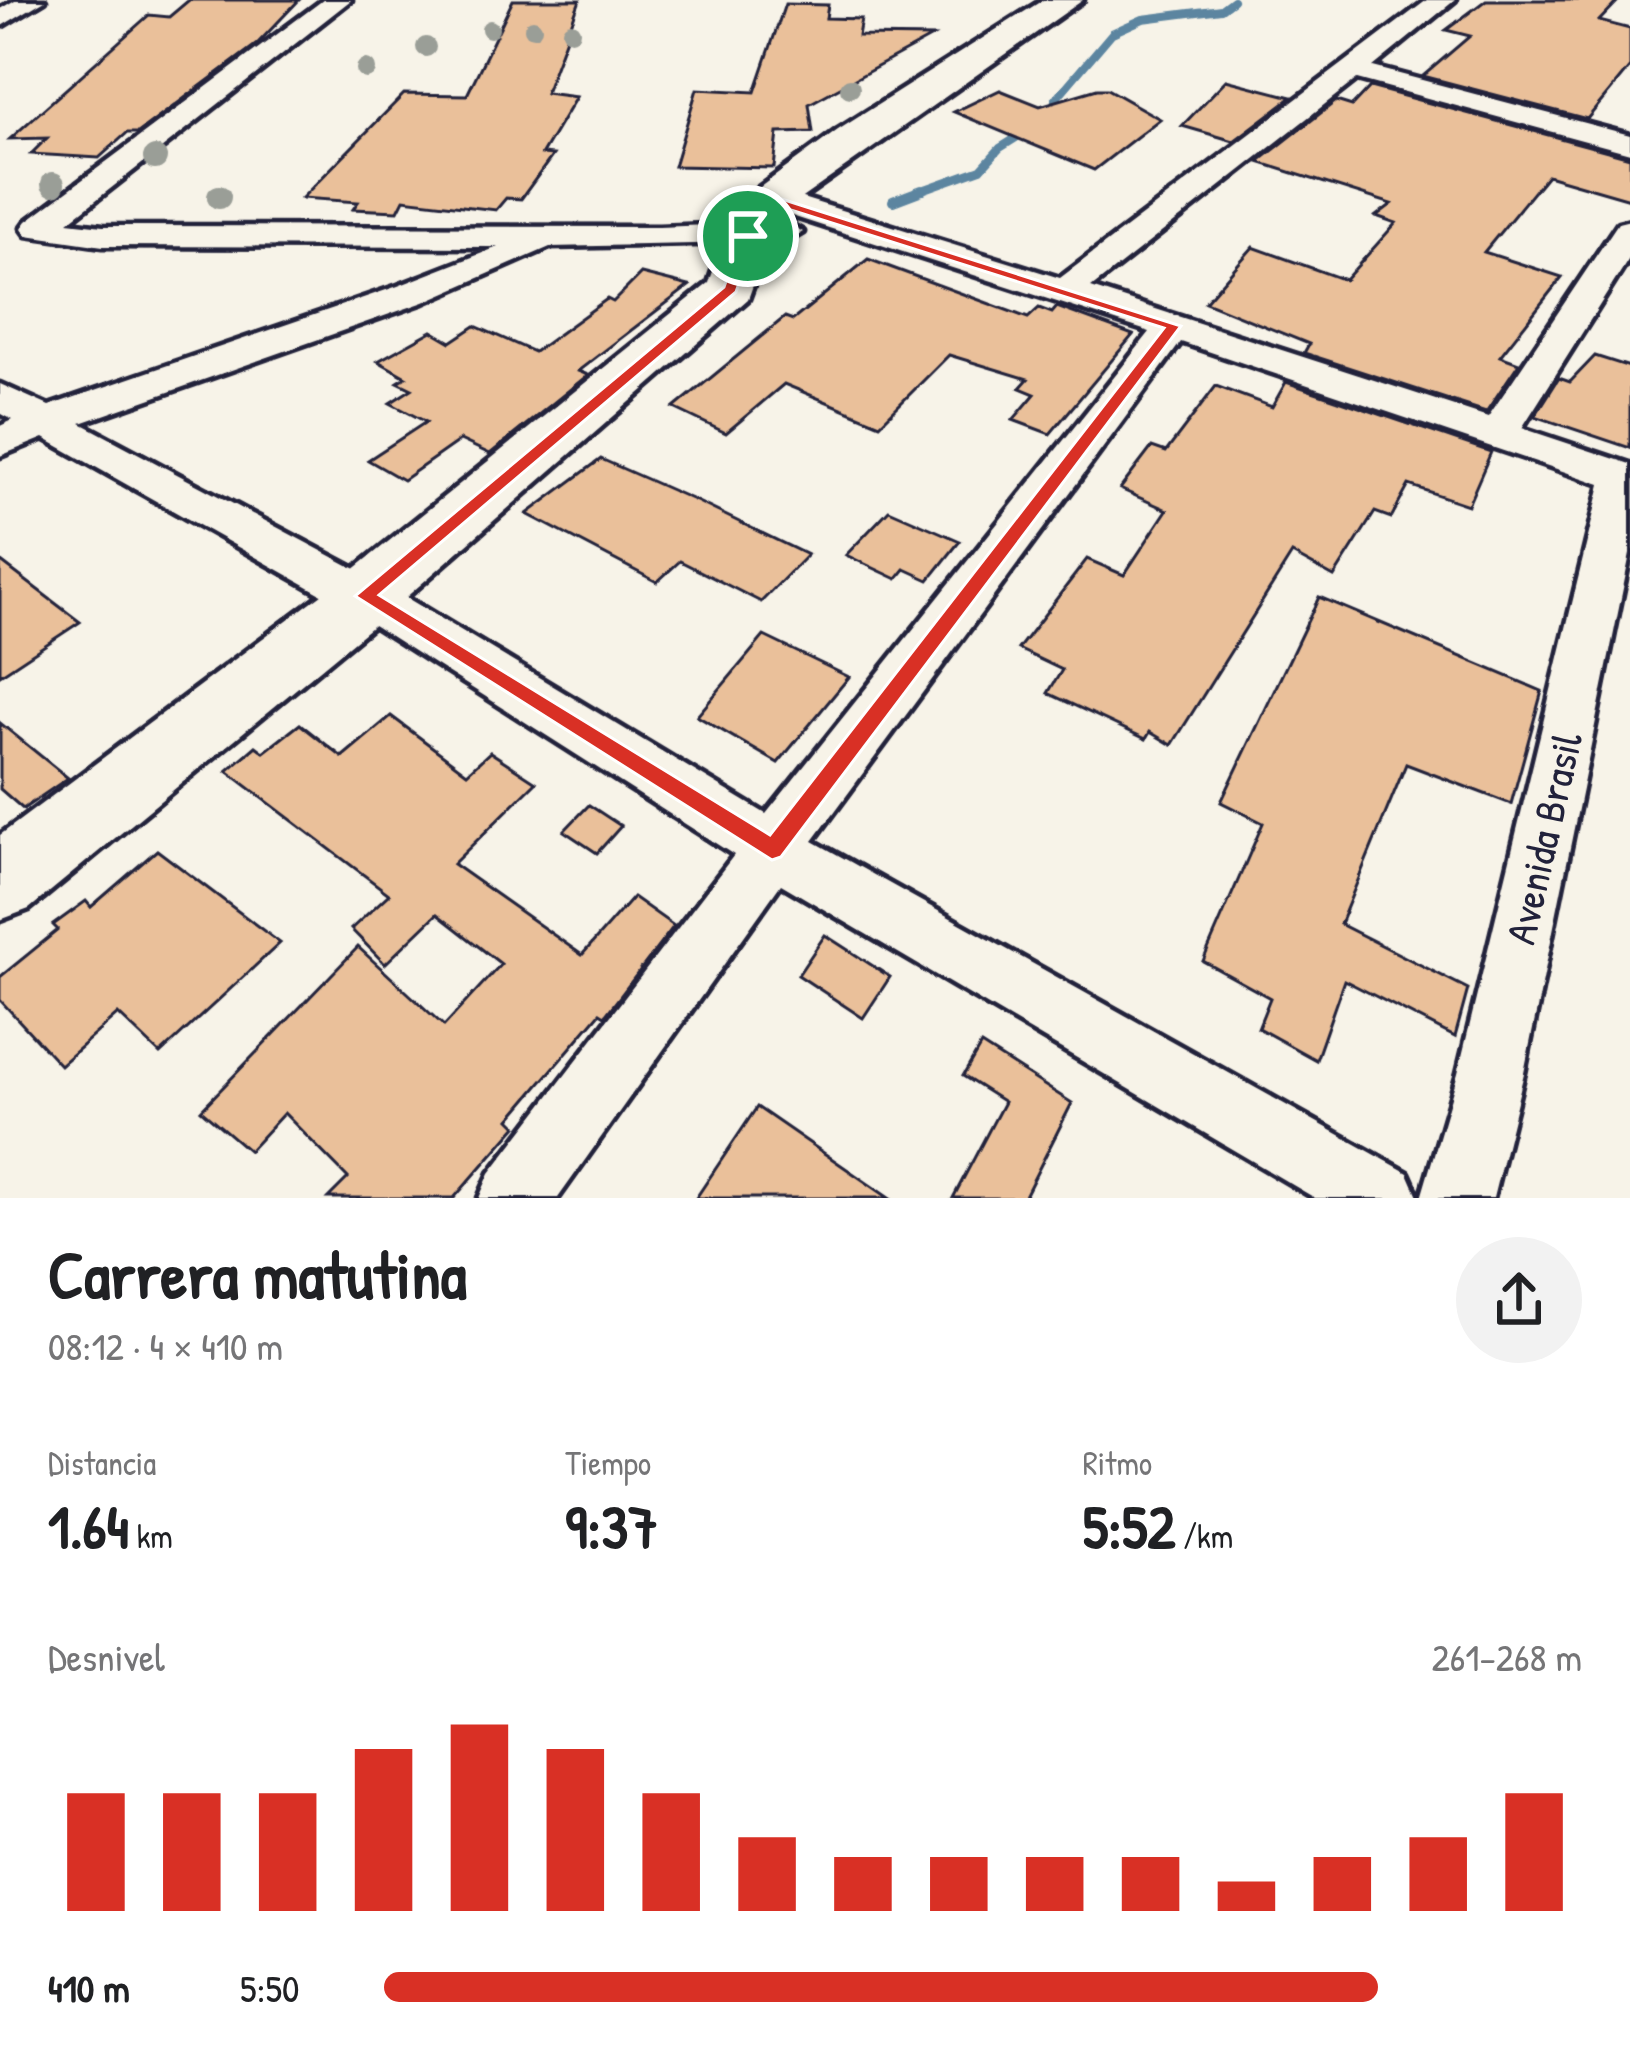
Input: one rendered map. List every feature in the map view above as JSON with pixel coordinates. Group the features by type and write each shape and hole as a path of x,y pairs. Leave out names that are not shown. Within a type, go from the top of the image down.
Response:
{"street":[{"path":"0,19 33,0"},
{"path":"339,0 39,228 103,236 562,234 760,218 856,224 1627,478"},
{"path":"0,883 365,596 731,289 760,218 853,139 1066,0"},
{"path":"1065,291 1443,0"},
{"path":"1354,70 1630,144"},
{"path":"1498,433 1630,230"},
{"path":"16,419 411,294 562,234"},
{"path":"515,1198 772,850 1174,326"},
{"path":"16,419 365,596 772,850 1383,1198"},
{"name":"Avenida Brasil","path":"1457,1198 1491,1073 1627,478"}],"building":[{"path":"189,0 299,0 257,44 138,133 127,133 99,158 31,154 47,138 10,139 149,15 169,17"},
{"path":"513,0 580,0 545,93 576,97 542,154 553,155 521,199 506,198 496,210 404,199 398,211 353,209 358,202 302,198 404,94 467,95"},
{"path":"1486,0 1619,0 1599,21 1630,29 1630,67 1587,119 1423,76 1470,36 1446,30"},
{"path":"785,4 828,5 826,18 861,19 858,36 932,37 809,104 813,132 778,133 774,168 674,166 697,89 755,92"},
{"path":"1226,80 1292,97 1234,141 1182,126"},
{"path":"1370,87 1630,157 1630,199 1547,175 1484,252 1562,277 1500,356 1519,363 1486,412 1304,353 1309,344 1205,302 1253,247 1345,280 1396,223 1376,216 1392,204 1258,162 1336,101 1352,106"},
{"path":"1107,89 1160,119 1094,170 954,112 1000,90 1040,106"},
{"path":"868,259 1028,318 1039,308 1052,313 1057,307 1133,335 1050,434 1013,420 1035,394 1020,388 1028,379 949,355 880,424 784,384 726,433 674,408 785,317 793,320"},
{"path":"641,274 689,286 578,371 588,375 490,454 460,440 403,480 368,460 426,422 390,403 412,389 398,382 406,377 378,361 432,331 451,342 475,326 534,352 607,299 613,302"},
{"path":"1595,356 1630,367 1630,448 1535,416 1559,378 1570,382"},
{"path":"1286,382 1491,452 1468,505 1409,485 1391,518 1375,512 1334,577 1292,554 1172,745 1150,732 1146,739 1048,693 1062,670 1018,649 1087,559 1124,575 1167,510 1120,489 1152,447 1166,452 1216,386 1272,407"},
{"path":"601,459 807,555 761,602 680,561 657,582 527,514"},
{"path":"889,510 960,541 929,580 905,569 897,579 846,555"},
{"path":"0,561 80,622 0,675"},
{"path":"1319,597 1542,691 1511,804 1406,764 1340,924 1468,989 1455,1037 1344,980 1316,1060 1258,1028 1270,998 1203,961 1263,823 1221,802"},
{"path":"764,636 849,677 778,763 697,716"},
{"path":"391,716 467,773 490,752 536,782 453,864 582,955 633,897 674,926 605,1016 600,1013 510,1119 517,1126 454,1198 328,1198 348,1178 284,1113 249,1151 201,1110 358,947 444,1026 501,964 437,914 385,964 351,929 389,894 227,771 256,746 264,752 300,724 342,757"},
{"path":"0,723 68,778 23,809 0,789"},
{"path":"589,805 621,826 597,853 564,831"},
{"path":"157,850 280,943 160,1054 118,1014 60,1065 0,1000 0,977 58,930 53,925 86,901 91,907"},
{"path":"825,935 890,977 863,1018 798,975"},
{"path":"981,1045 1072,1103 1024,1198 953,1198 1004,1102 963,1076"},
{"path":"757,1107 889,1198 696,1198"}],"waterway":[{"path":"1052,118 1055,100 1112,33 1143,19 1221,9 1233,0"},
{"path":"916,192 981,169 1000,148 1027,131"},
{"path":"916,192 922,190"},
{"path":"893,201 916,192"}],"route":[{"path":"772,200 1174,326 772,850 365,596 731,289 748,236 772,200"}]}
